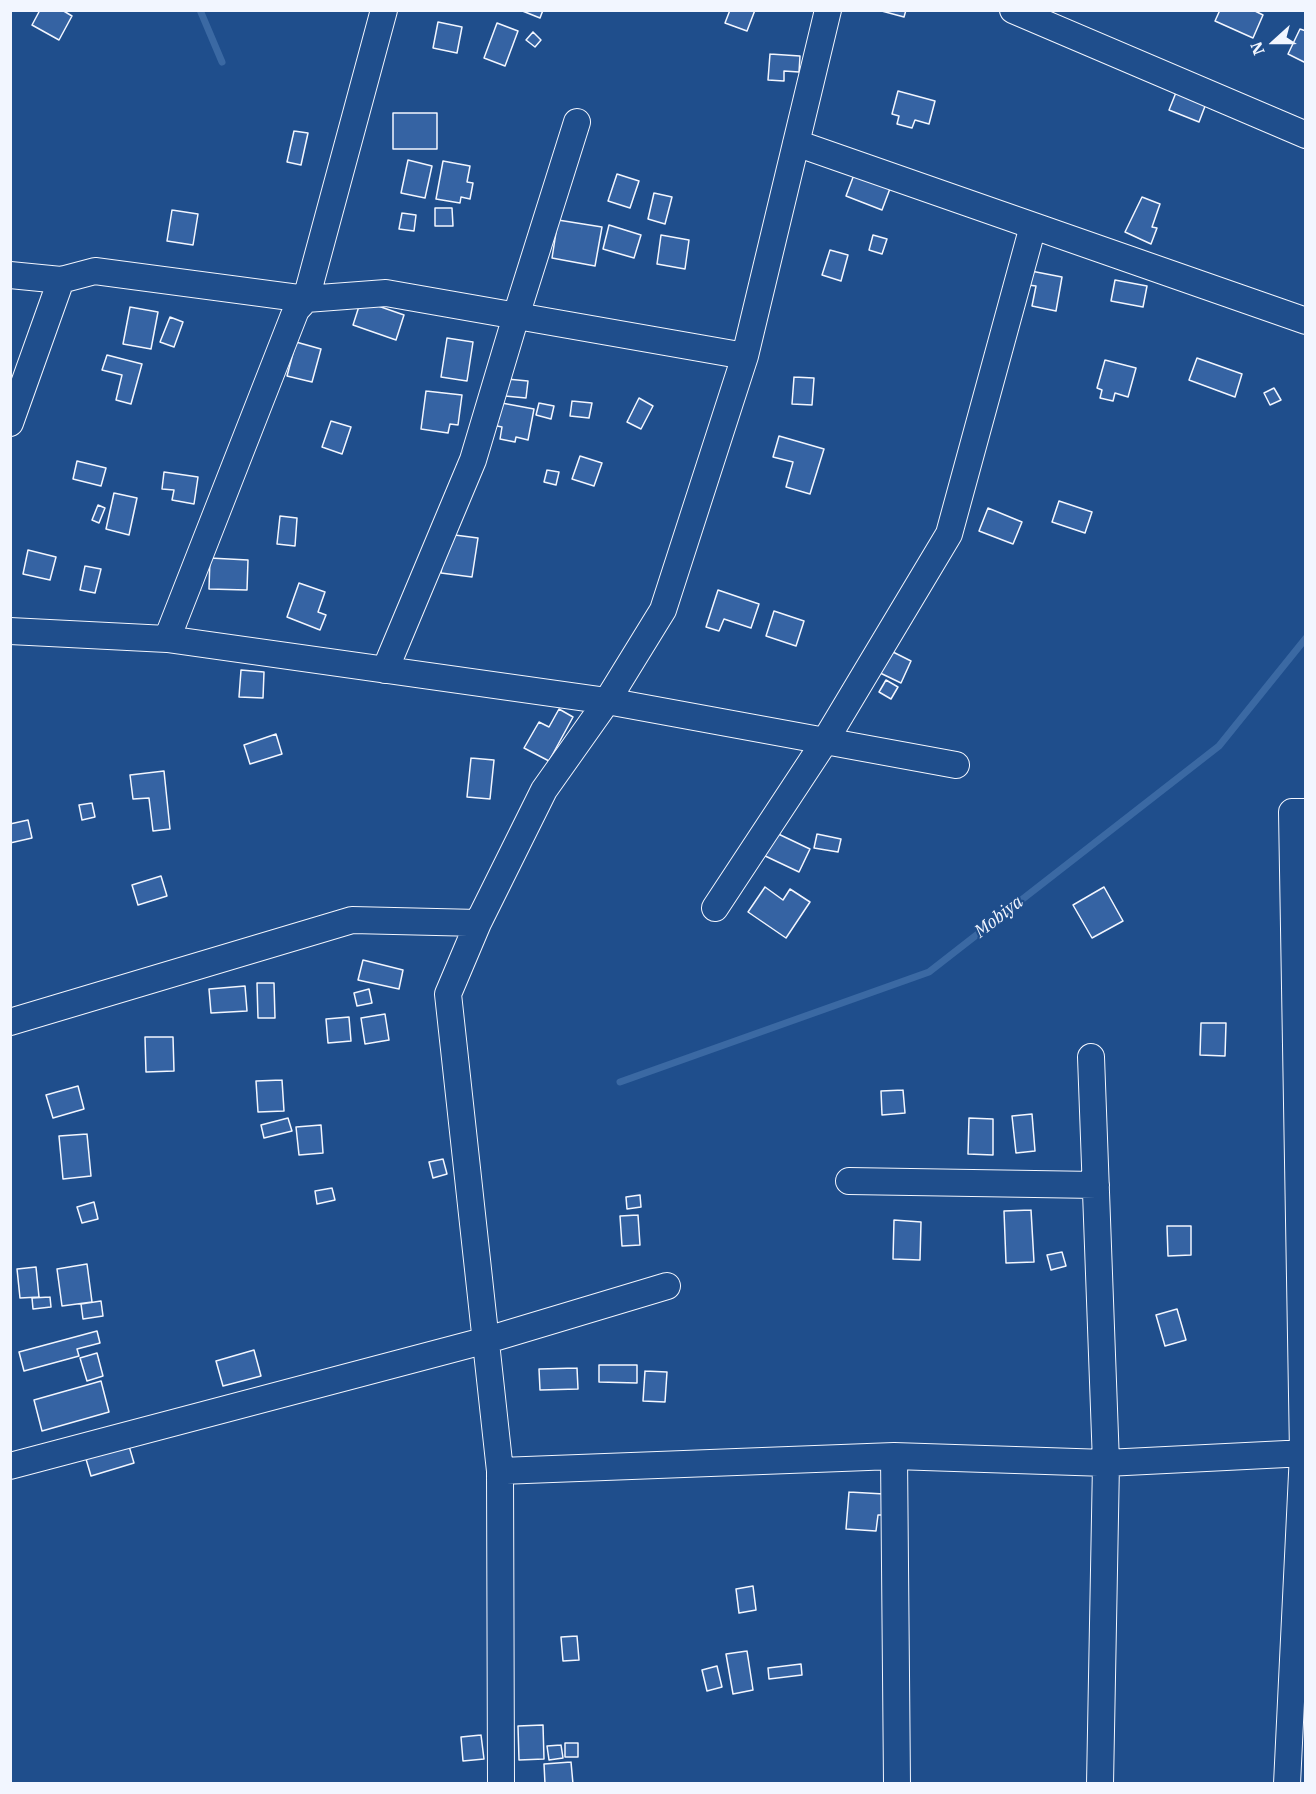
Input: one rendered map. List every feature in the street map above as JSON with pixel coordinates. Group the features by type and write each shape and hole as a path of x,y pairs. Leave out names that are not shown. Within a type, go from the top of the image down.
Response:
{"street":[{"path":"167,639 296,310 306,298 384,10"},
{"path":"501,1784 500,1471 448,994 478,923 544,790 608,701 663,610 745,356 828,10"},
{"path":"1013,10 1305,135"},
{"path":"385,670 473,460 577,122"},
{"path":"796,143 1305,321"},
{"path":"715,908 825,741 950,534 1033,226"},
{"path":"10,275 62,280 95,271 306,298 386,293 745,356"},
{"path":"10,423 62,280"},
{"path":"10,630 167,639 608,701 956,765"},
{"path":"1287,1784 1304,1453 1292,812 1305,812"},
{"path":"10,1022 352,920 478,923"},
{"path":"1091,1057 1106,1463 1100,1784"},
{"path":"849,1181 1096,1185"},
{"path":"10,1466 487,1340 667,1286"},
{"path":"500,1471 894,1456 1106,1463 1304,1453"},
{"path":"894,1456 897,1784"}],"building":[{"path":"40,10 62,10 72,16 59,40 32,25"},
{"path":"520,10 543,10 540,18"},
{"path":"730,10 755,10 747,31 725,23"},
{"path":"878,10 906,10 904,17"},
{"path":"1220,10 1253,10 1263,15 1253,38 1215,21"},
{"path":"438,22 462,27 457,53 433,48"},
{"path":"497,23 518,31 505,66 484,58"},
{"path":"1300,29 1306,31 1306,63 1288,54"},
{"path":"533,32 541,40 535,47 526,40"},
{"path":"770,54 800,56 799,72 784,71 784,81 768,80"},
{"path":"1177,90 1207,101 1199,122 1169,110"},
{"path":"898,91 935,101 929,124 915,120 912,128 897,124 899,116 892,114"},
{"path":"393,113 437,113 437,149 393,149"},
{"path":"294,131 308,133 301,165 287,162"},
{"path":"408,160 432,166 425,198 401,193"},
{"path":"443,161 470,166 467,182 473,183 470,199 461,197 460,203 436,199"},
{"path":"855,172 891,186 882,210 846,196"},
{"path":"617,174 639,181 630,208 608,201"},
{"path":"654,193 672,197 665,224 648,219"},
{"path":"1142,197 1160,204 1152,227 1157,228 1151,244 1125,232"},
{"path":"435,208 452,208 453,226 435,226"},
{"path":"172,210 198,214 193,245 167,241"},
{"path":"402,213 416,215 414,231 399,229"},
{"path":"558,220 602,227 595,266 552,258"},
{"path":"609,225 641,235 634,258 603,249"},
{"path":"661,235 689,240 685,269 657,264"},
{"path":"873,235 887,239 882,254 869,250"},
{"path":"830,250 848,255 841,281 822,275"},
{"path":"1031,271 1062,277 1056,311 1032,306 1036,286 1028,285"},
{"path":"1115,280 1147,286 1143,307 1111,301"},
{"path":"361,300 404,315 396,340 353,325"},
{"path":"130,307 158,312 151,349 123,344"},
{"path":"170,317 183,322 174,347 160,342"},
{"path":"447,338 473,342 467,381 441,377"},
{"path":"296,342 321,349 312,382 287,376"},
{"path":"107,355 142,364 131,404 116,400 122,375 102,370"},
{"path":"1197,358 1242,374 1235,397 1189,380"},
{"path":"1105,360 1136,368 1128,397 1115,393 1113,401 1100,398 1102,390 1097,388"},
{"path":"794,377 814,378 812,405 792,404"},
{"path":"507,379 528,381 526,398 505,396"},
{"path":"1274,388 1281,400 1270,405 1264,393"},
{"path":"426,391 462,395 458,425 450,424 448,433 421,429"},
{"path":"639,398 653,406 641,429 627,422"},
{"path":"491,401 534,409 528,440 516,437 515,442 500,439 502,427 487,424"},
{"path":"572,401 592,403 589,418 570,416"},
{"path":"539,403 554,406 551,419 536,415"},
{"path":"331,421 351,427 342,454 322,447"},
{"path":"779,436 824,449 810,494 786,487 793,462 773,457"},
{"path":"580,456 602,463 594,486 572,479"},
{"path":"77,461 106,468 101,486 73,479"},
{"path":"547,470 559,472 556,485 544,482"},
{"path":"164,472 198,477 194,504 172,500 174,490 162,489"},
{"path":"114,493 137,498 129,535 106,529"},
{"path":"1059,501 1092,512 1085,533 1052,522"},
{"path":"98,505 105,508 99,523 92,520"},
{"path":"988,508 1022,522 1013,544 979,531"},
{"path":"280,516 297,518 295,546 277,544"},
{"path":"447,534 478,538 472,577 441,573"},
{"path":"28,550 56,557 50,580 23,574"},
{"path":"210,558 248,560 247,590 209,589"},
{"path":"85,566 101,569 95,593 80,590"},
{"path":"299,583 325,592 318,612 326,615 320,630 287,617"},
{"path":"718,590 759,604 751,628 724,619 719,631 706,627"},
{"path":"774,611 804,621 796,646 766,636"},
{"path":"887,649 911,661 901,683 876,671"},
{"path":"241,670 264,672 263,698 239,697"},
{"path":"886,680 898,687 891,699 879,692"},
{"path":"559,709 573,717 549,761 524,748 539,722 549,727"},
{"path":"276,734 282,754 250,764 244,745"},
{"path":"471,758 494,760 490,799 467,797"},
{"path":"164,771 170,829 153,831 149,798 133,799 130,775"},
{"path":"92,803 95,817 82,820 79,805"},
{"path":"28,820 32,838 10,843 10,824"},
{"path":"772,831 810,849 799,872 761,854"},
{"path":"817,834 841,839 838,852 814,848"},
{"path":"161,876 167,896 138,905 132,885"},
{"path":"765,887 783,900 790,889 810,902 786,938 748,912"},
{"path":"1104,887 1123,921 1092,938 1073,905"},
{"path":"363,960 403,970 399,989 358,980"},
{"path":"257,983 274,983 275,1018 258,1018"},
{"path":"245,986 247,1011 211,1013 209,989"},
{"path":"369,989 372,1003 357,1006 354,993"},
{"path":"385,1014 389,1040 365,1044 361,1018"},
{"path":"349,1017 351,1041 328,1043 326,1019"},
{"path":"1201,1023 1226,1023 1225,1056 1200,1055"},
{"path":"145,1037 173,1037 174,1071 146,1072"},
{"path":"282,1080 284,1111 258,1112 256,1081"},
{"path":"78,1086 84,1109 53,1118 46,1095"},
{"path":"903,1090 905,1113 882,1115 881,1091"},
{"path":"1032,1114 1035,1151 1016,1153 1012,1116"},
{"path":"288,1118 292,1131 264,1138 261,1125"},
{"path":"969,1118 993,1119 993,1155 968,1154"},
{"path":"321,1125 323,1153 299,1155 296,1127"},
{"path":"87,1134 91,1176 63,1179 59,1136"},
{"path":"443,1159 447,1174 433,1178 429,1162"},
{"path":"332,1188 335,1200 317,1204 315,1191"},
{"path":"640,1195 641,1207 627,1209 626,1197"},
{"path":"94,1202 98,1219 82,1223 77,1207"},
{"path":"1031,1210 1034,1262 1006,1263 1004,1211"},
{"path":"638,1215 640,1245 622,1246 620,1216"},
{"path":"894,1220 921,1222 920,1260 893,1259"},
{"path":"1167,1226 1191,1226 1191,1255 1168,1256"},
{"path":"1062,1252 1066,1266 1051,1270 1047,1255"},
{"path":"87,1264 92,1302 62,1306 57,1269"},
{"path":"36,1267 39,1297 20,1298 17,1269"},
{"path":"50,1297 51,1307 33,1309 32,1298"},
{"path":"101,1301 103,1316 83,1319 81,1304"},
{"path":"1177,1309 1186,1340 1165,1346 1156,1315"},
{"path":"97,1331 100,1343 77,1349 79,1356 24,1371 19,1352"},
{"path":"254,1350 261,1376 223,1386 216,1361"},
{"path":"97,1353 103,1376 87,1381 80,1358"},
{"path":"599,1365 637,1365 637,1383 599,1382"},
{"path":"577,1368 578,1389 540,1390 539,1369"},
{"path":"645,1371 667,1372 665,1402 643,1401"},
{"path":"101,1381 109,1412 42,1431 34,1400"},
{"path":"129,1446 134,1463 91,1476 86,1459"},
{"path":"849,1492 884,1494 883,1515 878,1515 876,1531 846,1529"},
{"path":"753,1586 756,1610 739,1613 736,1589"},
{"path":"577,1636 579,1660 563,1661 561,1637"},
{"path":"747,1651 753,1690 733,1694 726,1654"},
{"path":"801,1664 802,1675 769,1679 768,1668"},
{"path":"717,1666 722,1687 707,1691 702,1670"},
{"path":"543,1725 544,1759 519,1760 518,1726"},
{"path":"481,1735 484,1759 463,1761 461,1737"},
{"path":"565,1743 578,1743 578,1757 565,1757"},
{"path":"561,1745 563,1758 549,1760 547,1746"},
{"path":"571,1762 573,1784 545,1784 544,1764"}],"waterway":[{"path":"200,10 222,62"},
{"name":"Mobiya","path":"620,1082 929,972 1219,746 1306,638"}]}
